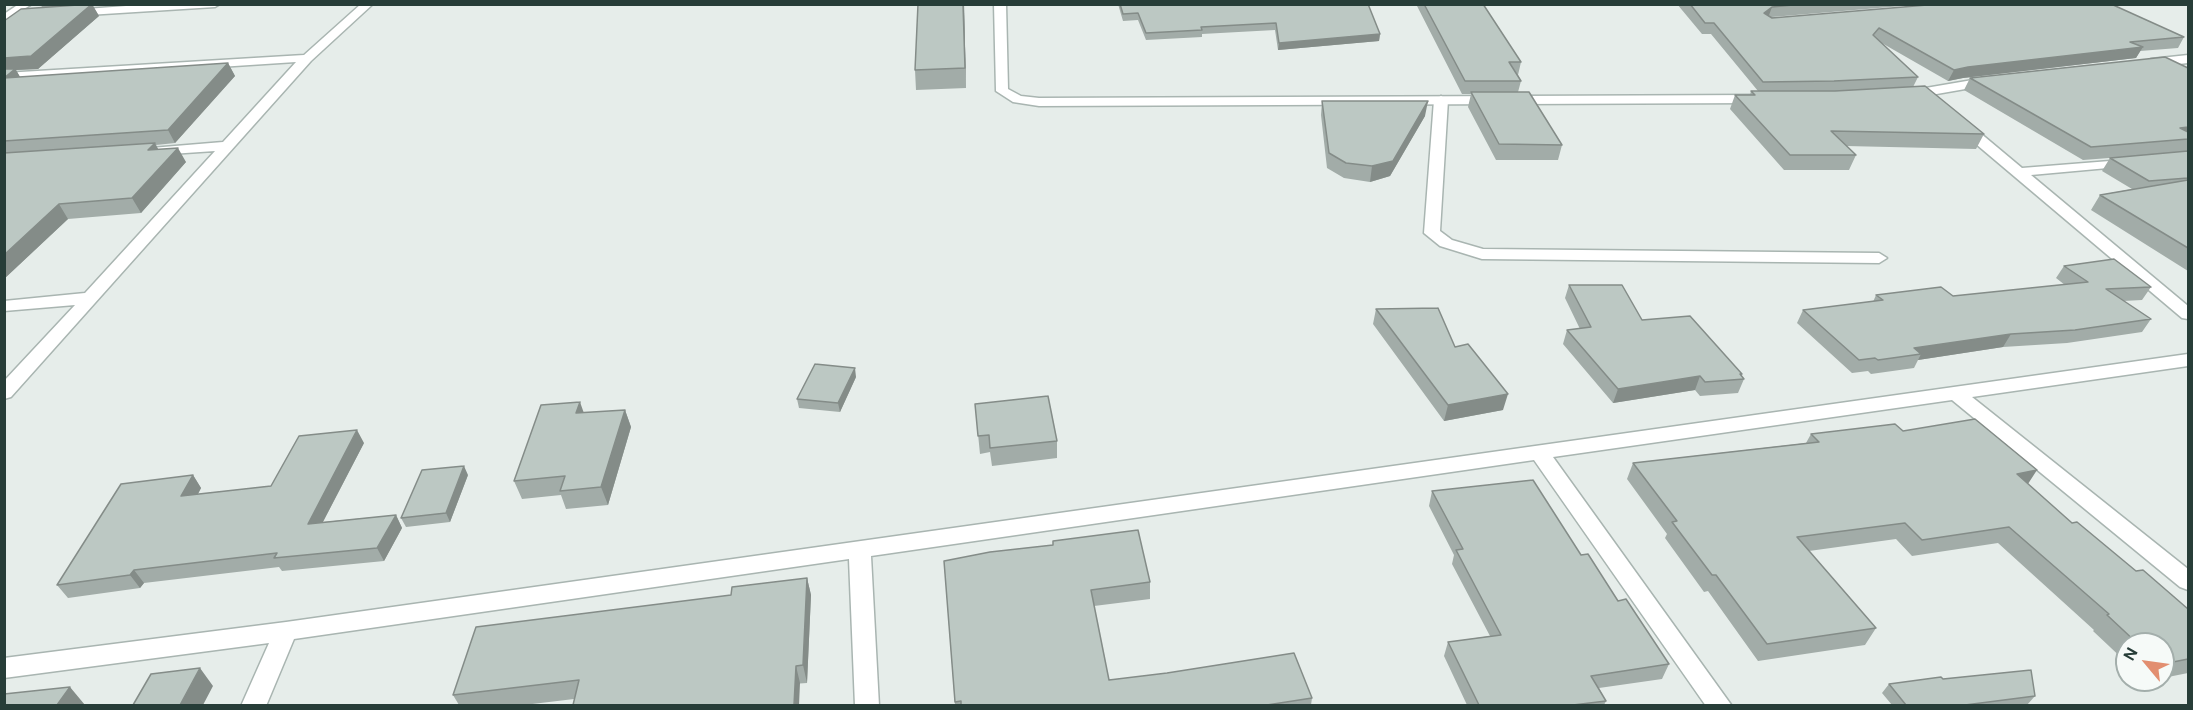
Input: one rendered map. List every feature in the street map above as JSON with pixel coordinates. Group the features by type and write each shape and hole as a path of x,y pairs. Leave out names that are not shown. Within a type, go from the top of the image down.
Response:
{"street":[{"path":"64,14 215,4"},
{"path":"4,393 307,58 368,4"},
{"path":"1000,4 1002,91 1018,99 1039,102 1770,99"},
{"path":"6,18 28,10"},
{"path":"4,77 307,58"},
{"path":"2137,65 2188,59"},
{"path":"1889,96 1923,94 1963,84 1998,80"},
{"path":"1923,94 2021,172 2188,314"},
{"path":"1441,100 1432,232 1446,243 1482,254 1879,258"},
{"path":"146,152 228,146"},
{"path":"2021,172 2144,161"},
{"path":"4,306 90,298"},
{"path":"4,668 286,631 2188,360"},
{"path":"1957,394 2188,581"},
{"path":"1539,453 1720,705"},
{"path":"860,549 867,705"},
{"path":"253,705 286,631"}],"building":[{"path":"92,4 31,56 4,58 4,21 21,9"},
{"path":"918,4 963,4 965,68 915,70"},
{"path":"1120,4 1368,4 1380,34 1279,43 1276,23 1146,33 1138,13 1123,14"},
{"path":"1424,4 1483,4 1521,62 1509,62 1521,81 1465,81"},
{"path":"1690,4 1804,4 1772,7 1764,13 1772,18 1939,4 2111,4 2184,37 2130,42 2143,47 1954,70 1879,28 1873,35 1918,77 1763,82 1714,23 1705,23"},
{"path":"2165,57 2188,68 2188,127 2180,128 2188,132 2188,139 2091,147 1970,78"},
{"path":"228,63 168,130 4,141 4,78"},
{"path":"4,69 15,69 4,78"},
{"path":"1925,86 1984,134 1831,131 1856,155 1790,155 1735,95 1755,95 1751,91 1835,91"},
{"path":"1471,92 1529,92 1562,145 1499,144"},
{"path":"1322,101 1428,101 1393,161 1372,166 1346,163 1329,153"},
{"path":"155,143 148,150 178,148 132,198 59,204 4,255 4,153"},
{"path":"2188,151 2188,178 2149,181 2110,158"},
{"path":"2188,180 2188,248 2100,195"},
{"path":"2114,259 2151,287 2106,289 2151,319 2075,330 2011,334 1914,348 1921,354 1878,360 1875,358 1859,360 1803,310 1883,300 1876,295 1941,287 1953,296 2088,282 2064,266"},
{"path":"1569,285 1622,285 1642,320 1690,316 1744,379 1705,382 1700,376 1618,389 1567,330 1591,327"},
{"path":"1438,308 1455,347 1468,344 1508,394 1448,405 1376,309"},
{"path":"815,364 855,368 838,403 797,399"},
{"path":"1048,396 1057,441 990,448 989,435 978,436 975,404"},
{"path":"580,402 576,413 625,410 601,487 560,491 565,476 514,481 541,405"},
{"path":"1975,419 2037,470 2017,474 2072,523 2077,522 2136,571 2143,570 2188,609 2188,659 2175,662 2175,632 2125,632 2107,615 2109,614 2009,527 1922,540 1905,523 1797,537 1876,628 1767,644 1716,575 1712,575 1672,522 1677,521 1633,463 1819,442 1811,434 1895,424 1903,431"},
{"path":"357,430 308,524 396,515 377,548 274,558 277,553 134,570 130,575 57,585 121,484 193,475 181,496 271,486 299,436"},
{"path":"464,466 446,513 401,518 422,470"},
{"path":"1533,480 1581,555 1588,554 1618,601 1626,599 1669,664 1591,676 1606,701 1573,705 1479,705 1448,642 1501,635 1456,550 1463,549 1432,491"},
{"path":"1138,530 1150,582 1091,590 1109,680 1294,653 1312,698 1267,705 961,705 961,701 955,702 944,561 990,552 1053,545 1053,541"},
{"path":"807,578 803,665 796,666 794,705 573,705 579,680 453,695 476,627 731,595 732,587"},
{"path":"200,668 180,705 133,705 151,674"},
{"path":"2031,670 2035,696 1965,705 1906,705 1889,684 1941,677 1943,679"},
{"path":"70,687 57,705 4,705 4,694"}]}
